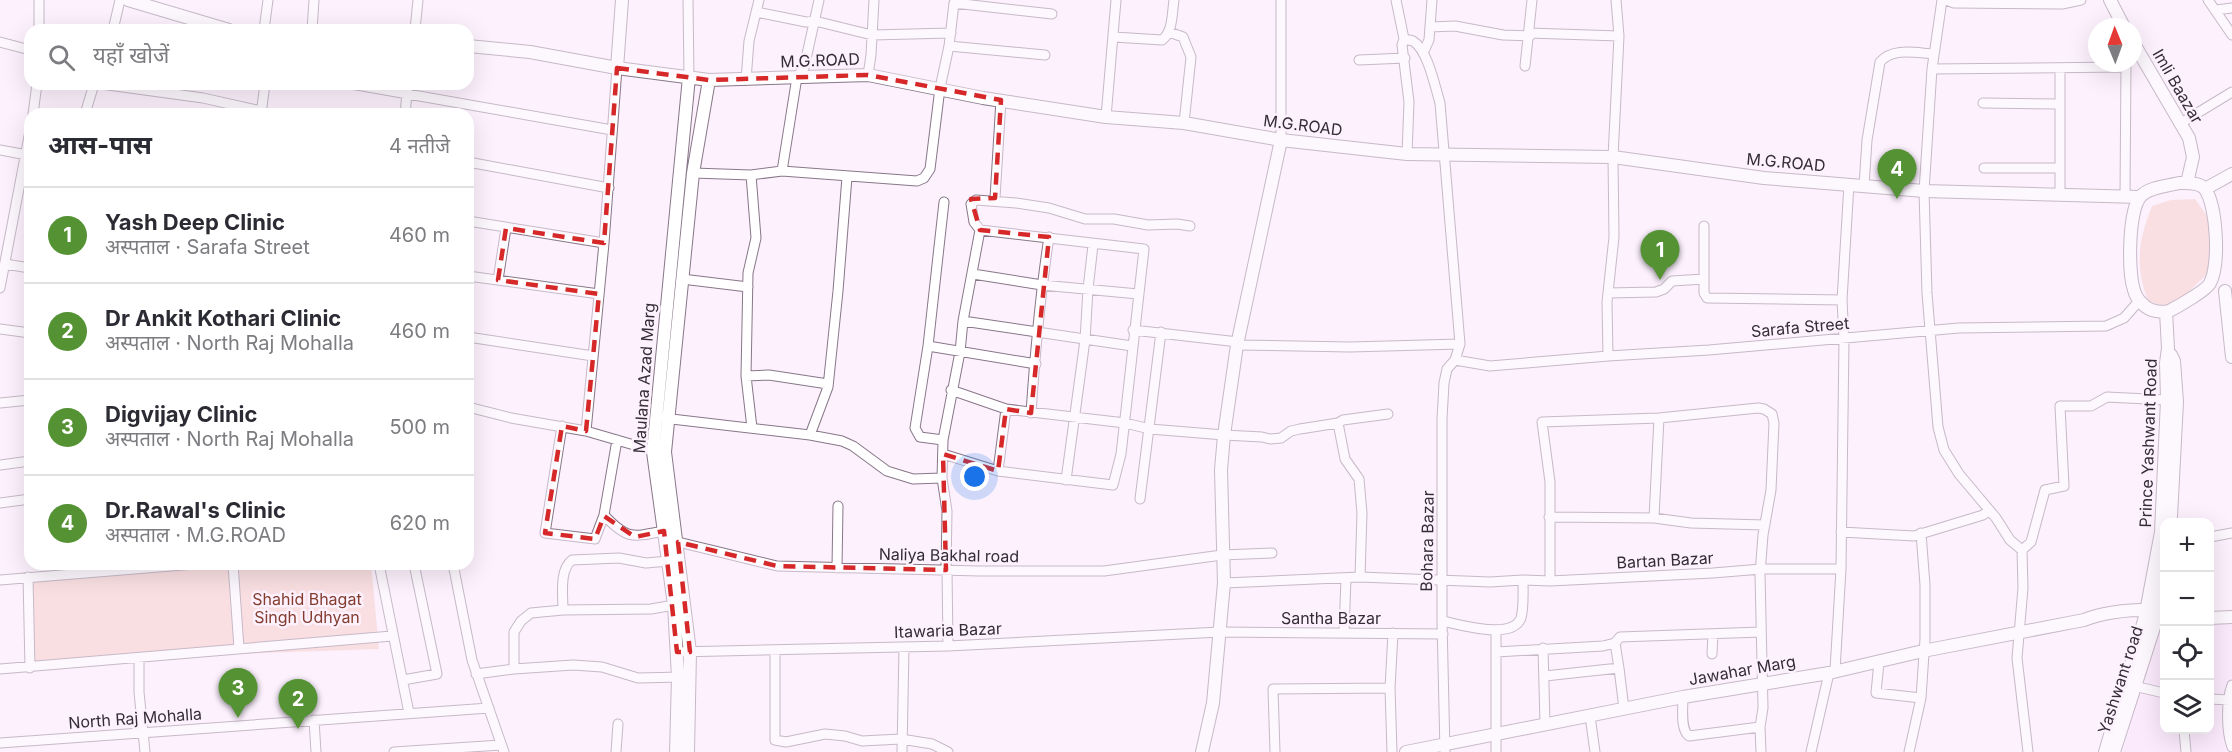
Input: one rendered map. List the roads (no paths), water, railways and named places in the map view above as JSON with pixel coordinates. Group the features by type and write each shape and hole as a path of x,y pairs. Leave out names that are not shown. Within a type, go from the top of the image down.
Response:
{"main road":[{"path":"128,0 209,24"},
{"path":"617,68 621,0"},
{"path":"2110,0 2119,18"},
{"name":"M.G.ROAD","path":"474,47 530,52 617,68 709,80 868,75 1106,117 1184,123 1281,140 1407,154 1613,157 1764,178 1924,191 2139,197"},
{"name":"Imli Baazar","path":"2142,57 2189,138 2193,156 2187,183"},
{"name":"Maulana Azad Marg","path":"684,652 674,605 664,531 659,452 689,77"},
{"name":"Maulana Azad Marg","path":"661,418 682,279 693,173 709,80"},
{"path":"1202,752 1213,703 1224,583 1221,470 1224,435 1237,344 1281,140"},
{"path":"2205,189 2232,174"},
{"path":"2187,183 2199,184 2205,189 2212,207 2216,260 2210,285 2166,312 2152,311 2139,301 2134,291 2130,259 2134,212 2139,197 2152,190 2187,183"},
{"path":"2210,285 2228,291 2232,357"},
{"name":"Prince Yashwant Road","path":"2156,614 2167,400 2166,312"},
{"name":"Prince Yashwant Road","path":"2168,348 2174,361 2177,402 2170,518"},
{"name":"Maulana Azad Marg","path":"659,452 678,542 688,752"},
{"path":"2105,752 2156,614 2163,572"},
{"path":"2214,612 2232,611"},
{"name":"Jawahar Marg","path":"1406,752 1444,748 1545,724 2020,634 2084,620 2099,614 2156,614"},
{"name":"Yashwant road","path":"2114,752 2156,614"},
{"path":"2214,618 2232,617"},
{"name":"Maulana Azad Marg","path":"676,752 684,677"}],"street":[{"path":"39,0 39,24"},
{"path":"114,24 120,0"},
{"path":"265,24 268,0"},
{"path":"312,24 314,0"},
{"path":"416,24 418,0"},
{"path":"688,0 689,77"},
{"path":"746,80 749,41 759,0"},
{"path":"782,171 797,77 804,68 819,0"},
{"path":"868,75 874,0"},
{"path":"1106,117 1116,0"},
{"path":"1114,37 1162,40 1169,32 1174,0"},
{"path":"1281,0 1281,140"},
{"path":"1396,0 1404,39 1402,45 1409,102 1407,154"},
{"path":"1423,53 1429,40 1432,0"},
{"path":"1525,66 1532,0"},
{"path":"1608,356 1608,293 1614,237 1613,157 1619,36 1616,0"},
{"path":"2028,752 2017,658 2023,588 2022,550 2010,540 1959,474 1944,450 1938,427 1925,262 1924,191 1932,69 1944,0 1954,3 2035,1 2062,4 2081,0"},
{"path":"2208,0 2232,35"},
{"path":"693,173 751,175 782,171 917,181 928,175 954,3 1052,14"},
{"path":"2216,10 2232,8"},
{"path":"756,12 806,22 815,21 872,34 951,33"},
{"path":"1430,27 1455,26 1503,35 1619,36"},
{"path":"1169,32 1183,37 1191,57 1184,123"},
{"path":"1133,330 1237,344 1350,347 1460,344 1440,103 1423,53 1413,41 1404,39"},
{"path":"0,42 24,48"},
{"path":"949,46 1045,55"},
{"path":"1864,186 1867,140 1880,62 1885,56 1898,52 1934,54"},
{"path":"1359,60 1405,58"},
{"path":"1932,69 2088,67"},
{"path":"586,431 609,188 617,68"},
{"path":"2060,68 2060,193"},
{"path":"2125,196 2126,72"},
{"path":"34,108 36,90"},
{"path":"87,108 92,90"},
{"path":"145,90 203,98 244,108"},
{"path":"262,108 264,90"},
{"path":"406,108 408,90"},
{"path":"418,90 612,130"},
{"path":"2181,123 2232,92"},
{"path":"992,201 995,198 1002,100"},
{"path":"1983,104 2060,104"},
{"path":"0,150 24,150"},
{"path":"474,163 609,188"},
{"path":"1984,168 2060,168"},
{"path":"0,288 24,170"},
{"path":"751,175 756,238 748,273 746,376 752,428"},
{"path":"810,435 828,384 847,177"},
{"path":"1811,752 1832,671 1841,569 1844,339 1842,300 1849,184"},
{"path":"948,646 947,511 942,478 943,440 980,230 974,222 971,204 976,200 992,201 1049,208 1086,219 1114,219 1148,225 1190,226"},
{"path":"943,440 920,437 915,428 928,346 944,202"},
{"path":"474,222 604,243"},
{"path":"1704,226 1705,296 1710,298 1842,300"},
{"path":"498,280 506,228"},
{"path":"943,454 998,471 1113,484 1120,454 1133,330 1143,275 1144,249 980,230"},
{"path":"1031,413 1036,364 1036,333 1049,237"},
{"path":"1066,480 1085,340 1088,289 1094,245"},
{"path":"5,264 24,267"},
{"path":"973,274 1042,285 1138,294"},
{"path":"474,277 599,294"},
{"path":"682,279 748,287"},
{"path":"1608,293 1656,292 1664,289 1672,281 1704,279"},
{"name":"Sarafa Street","path":"1455,360 1490,366 1959,328 2106,326 2124,318 2139,301"},
{"path":"963,321 1132,346"},
{"path":"0,329 24,332"},
{"path":"1140,499 1161,332"},
{"path":"474,339 593,356"},
{"name":"Bohara Bazar","path":"1444,748 1441,580 1444,383 1447,369 1455,360 1460,344"},
{"path":"928,346 1036,364"},
{"path":"746,376 769,375 828,384"},
{"path":"951,390 1006,409 1031,413 1125,423 1150,429 1270,439 1281,438 1291,431 1300,429 1388,414"},
{"path":"2022,550 2031,542 2045,490 2064,486 2060,406 2091,406 2107,397 2167,400"},
{"path":"0,403 24,401"},
{"path":"1550,581 1550,482 1542,422 1659,418 1758,408 1772,414 1774,423 1771,490 1761,569 1763,708 1760,727 1761,752"},
{"path":"474,409 511,418 586,431 659,452"},
{"path":"998,471 1006,409"},
{"path":"661,418 810,435 842,441 854,446 887,471 899,476 913,479 942,478"},
{"path":"1654,518 1659,418"},
{"path":"1338,423 1345,459 1359,478 1362,513 1360,577"},
{"path":"562,426 545,533 595,539 604,515 618,440"},
{"path":"0,465 24,462"},
{"path":"0,503 24,500"},
{"path":"837,568 838,506"},
{"path":"1840,532 1914,536 1983,515 1989,510"},
{"path":"604,515 618,530 635,537 664,531"},
{"path":"1550,517 1654,518 1691,523 1765,525"},
{"path":"1909,752 1921,698 1925,585 1921,533"},
{"path":"2214,536 2232,533"},
{"name":"Naliya Bakhal road","path":"678,542 777,567 1104,572 1222,555 1272,553"},
{"path":"563,610 565,571 572,560 619,558 646,562 669,561"},
{"name":"Bartan Bazar","path":"1224,583 1360,577 1490,582 1550,581 1761,569 1841,569"},
{"path":"0,580 93,570"},
{"path":"234,570 238,648"},
{"path":"380,570 409,713"},
{"path":"403,680 438,674 415,570"},
{"path":"394,752 502,749 476,674 454,570"},
{"path":"28,577 30,668"},
{"path":"1344,633 1346,579"},
{"path":"1442,621 1496,631 1514,626 1521,617 1523,580"},
{"path":"514,669 513,639 517,626 531,613 563,610 651,609 674,605"},
{"path":"1496,631 1496,752"},
{"name":"Itawaria Bazar","path":"684,652 948,646 1220,632"},
{"name":"Santha Bazar","path":"1220,632 1443,634"},
{"path":"1496,652 1603,646 1615,643 1620,637 1761,632"},
{"path":"1392,752 1390,688 1393,633"},
{"path":"1712,654 1713,634"},
{"path":"0,669 392,636"},
{"path":"1615,643 1624,709"},
{"path":"902,752 904,647"},
{"path":"1543,648 1545,724"},
{"path":"775,650 775,740 786,742 825,734 862,741 901,739 932,744 948,752"},
{"path":"140,658 139,692 145,752"},
{"path":"1879,662 1876,693 1921,698"},
{"path":"476,674 514,669 582,666 602,667 638,678 684,677"},
{"path":"1545,676 1619,668"},
{"path":"2232,685 2229,700 2228,736 2232,747"},
{"path":"2134,686 2160,692"},
{"path":"1275,752 1273,689 1390,688"},
{"path":"1683,697 1684,727 1685,733 1689,736 1760,727"},
{"path":"2214,699 2229,700"},
{"name":"North Raj Mohalla","path":"0,743 489,708"},
{"path":"1590,716 1594,752"},
{"path":"314,720 316,752"},
{"path":"616,752 618,724"},
{"path":"2184,734 2186,752"}],"place":[{"name":"Dr.Rawal's Clinic","path":"1897,199"},
{"name":"Yash Deep Clinic","path":"1660,280"},
{"name":"Digvijay Clinic","path":"238,718"},
{"name":"Dr Ankit Kothari Clinic","path":"298,729"}],"park label":[{"name":"Shahid Bhagat Singh Udhyan","path":"307,608"}]}
